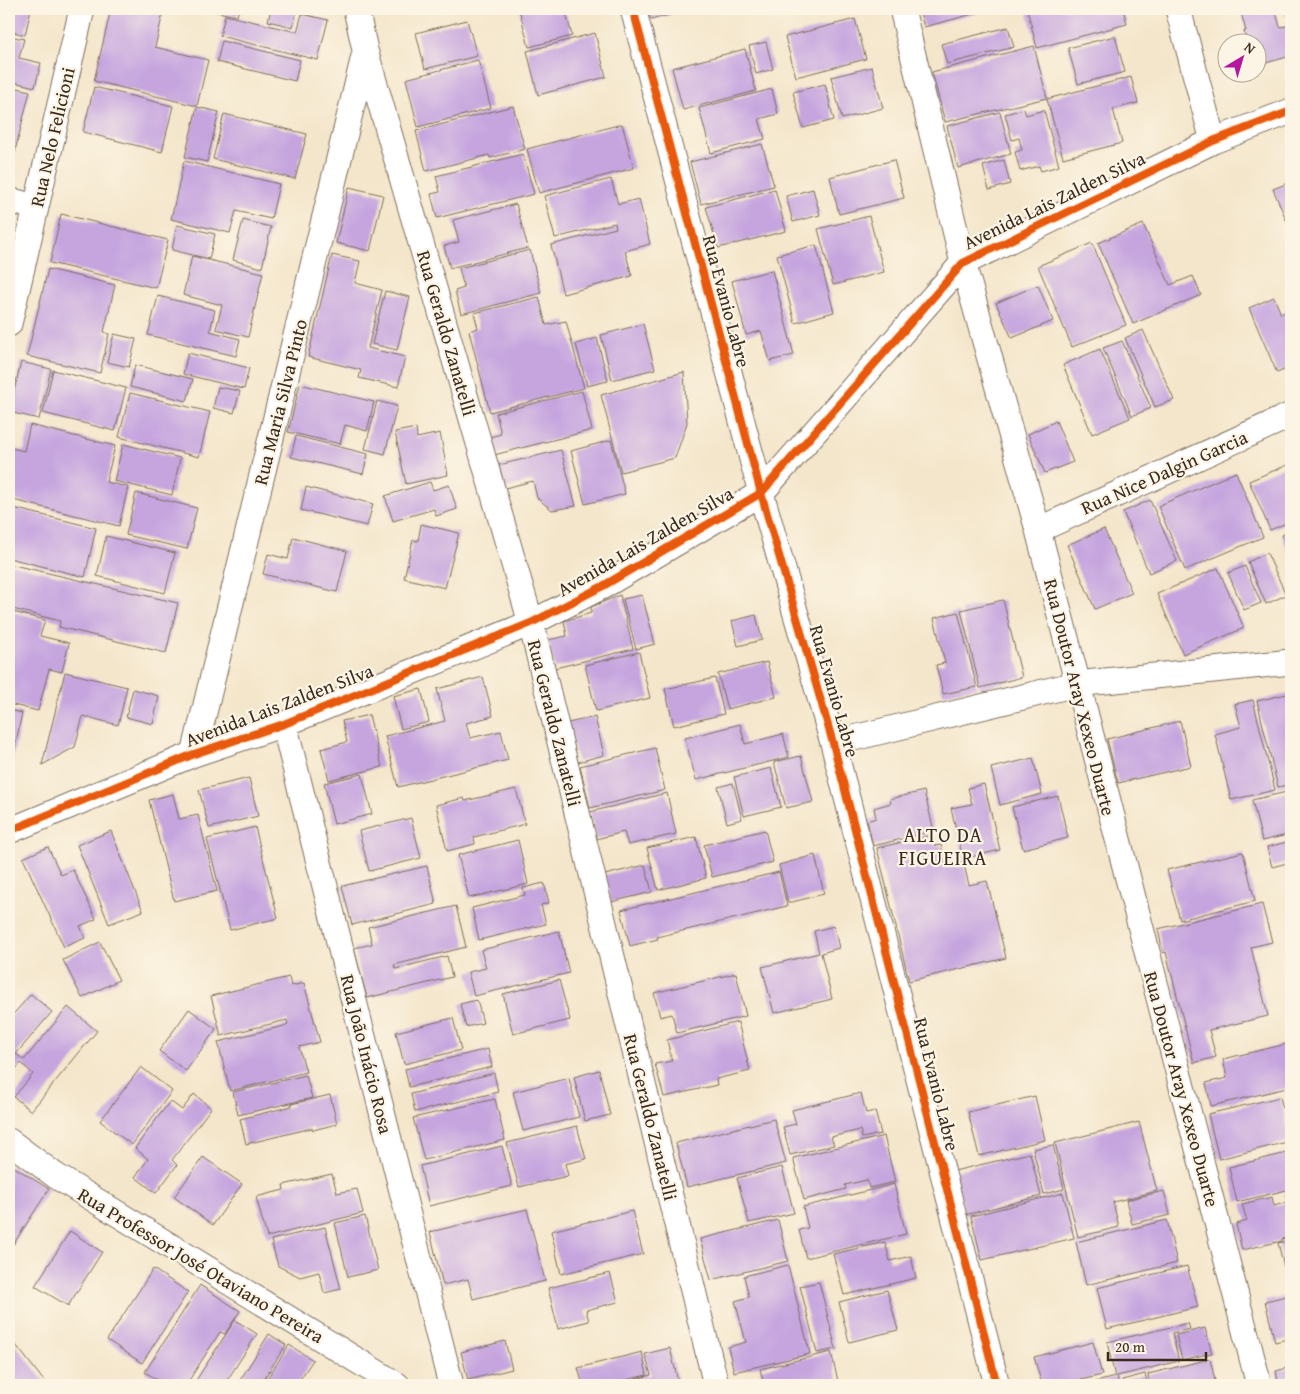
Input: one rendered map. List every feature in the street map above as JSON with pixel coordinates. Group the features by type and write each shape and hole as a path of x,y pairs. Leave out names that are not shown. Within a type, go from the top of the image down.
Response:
{"street":[{"name":"Rua Nelo Felicioni","path":"9,324 82,9"},
{"name":"Rua Geraldo Zanatelli","path":"356,9 365,50 531,623 716,1385"},
{"name":"Rua Evanio Labre","path":"632,9 762,493 833,743 997,1385"},
{"name":"Rua Doutor Aray Xexeo Duarte","path":"902,9 962,262 1038,530 1076,684 1259,1385"},
{"path":"1178,9 1213,141"},
{"name":"Rua Maria Silva Pinto","path":"194,754 365,50"},
{"name":"Avenida Lais Zalden Silva","path":"9,831 194,754 284,724 531,623 603,586 762,493 962,262 1213,141 1291,111"},
{"path":"9,200 35,207"},
{"name":"Rua Nice Dalgin Garcia","path":"1038,530 1291,415"},
{"path":"833,743 1076,684 1291,662"},
{"name":"Rua João Inácio Rosa","path":"284,724 451,1385"},
{"name":"Rua Professor José Otaviano Pereira","path":"9,1141 56,1176 397,1385"}],"building":[{"path":"9,9 31,9 25,35 9,31"},
{"path":"111,9 164,9 155,47 208,60 197,106 94,81"},
{"path":"214,9 239,9 237,16 213,11"},
{"path":"271,9 297,9 293,27 268,21"},
{"path":"519,9 565,9 572,36 529,47"},
{"path":"648,9 691,9 651,20"},
{"path":"919,9 992,9 924,27"},
{"path":"1027,9 1123,9 1127,24 1037,48"},
{"path":"1240,9 1275,9 1280,27 1287,26 1291,41 1291,56 1268,62 1268,32 1244,31 1246,31"},
{"path":"1286,9 1291,9 1291,28"},
{"path":"302,14 328,20 318,60 220,36 225,15 297,32"},
{"path":"855,19 866,59 796,77 785,37"},
{"path":"467,20 477,56 425,69 416,33"},
{"path":"1008,27 1014,47 947,64 941,44"},
{"path":"595,33 606,77 538,95 527,51"},
{"path":"9,36 24,39 19,58 41,63 35,87 9,81"},
{"path":"1115,36 1125,72 1078,84 1068,48"},
{"path":"222,41 300,60 295,81 217,62"},
{"path":"766,42 773,69 756,74 749,46"},
{"path":"1034,46 1047,98 945,122 932,72"},
{"path":"745,49 756,91 683,110 672,68"},
{"path":"478,60 491,108 418,127 406,79"},
{"path":"872,67 883,108 842,119 831,77"},
{"path":"1131,77 1138,103 1113,109 1122,143 1063,158 1047,99"},
{"path":"825,84 834,120 803,128 793,92"},
{"path":"9,86 30,91 13,159 9,157"},
{"path":"94,87 173,106 162,152 83,132"},
{"path":"772,89 778,114 759,119 765,139 711,153 699,108"},
{"path":"513,106 525,149 490,158 489,155 426,171 416,131"},
{"path":"197,107 219,112 207,162 185,157"},
{"path":"1024,109 1026,115 1044,110 1059,166 1041,171 1039,166 1020,171 1015,152 1022,150 1019,138 1012,140 1005,114"},
{"path":"1000,112 1011,154 958,168 947,126"},
{"path":"224,114 307,134 295,179 213,159"},
{"path":"622,124 634,168 539,193 527,149"},
{"path":"762,144 774,186 701,204 690,162"},
{"path":"523,154 534,194 437,218 431,194 440,192 436,176"},
{"path":"894,160 904,198 839,214 830,177"},
{"path":"1004,160 1010,184 989,190 983,166"},
{"path":"184,161 279,184 271,219 236,211 230,233 171,219"},
{"path":"611,179 618,204 639,199 650,244 625,251 632,276 563,294 551,245 616,228 615,223 555,238 544,196"},
{"path":"1291,182 1291,231 1273,189"},
{"path":"349,187 383,195 370,251 336,243"},
{"path":"775,189 786,231 718,248 706,207"},
{"path":"813,189 820,215 793,222 786,196"},
{"path":"516,204 528,248 450,268 444,246 459,242 453,220"},
{"path":"61,214 168,240 156,288 50,263"},
{"path":"869,216 884,272 833,285 818,229"},
{"path":"243,220 271,227 262,268 233,260"},
{"path":"1143,224 1170,285 1193,276 1201,295 1133,324 1098,243"},
{"path":"177,225 215,234 209,259 172,250"},
{"path":"1092,243 1126,325 1072,347 1038,266"},
{"path":"816,245 834,312 795,323 777,255"},
{"path":"530,250 541,293 461,314 455,291 464,288 459,268"},
{"path":"332,255 360,261 355,283 382,290 368,348 405,357 398,387 359,378 361,370 308,357"},
{"path":"192,256 263,273 248,337 216,329 222,305 183,295"},
{"path":"48,269 115,285 104,332 109,334 100,373 27,356"},
{"path":"772,270 794,355 770,361 761,331 746,335 732,281"},
{"path":"1038,285 1053,321 1012,338 996,303"},
{"path":"385,291 410,297 397,350 372,344"},
{"path":"158,296 215,310 210,331 240,339 236,356 148,335"},
{"path":"539,297 546,325 566,321 584,388 490,412 469,331 478,328 474,313"},
{"path":"1274,297 1281,314 1291,309 1291,367 1277,373 1249,308"},
{"path":"643,324 655,369 612,380 601,335"},
{"path":"1143,330 1174,400 1155,407 1125,338"},
{"path":"114,334 136,339 129,367 107,362"},
{"path":"597,338 608,381 587,386 576,344"},
{"path":"1122,341 1151,408 1132,416 1103,348"},
{"path":"1100,349 1130,418 1092,434 1063,365"},
{"path":"188,353 249,368 244,389 183,374"},
{"path":"21,362 51,369 39,419 9,412"},
{"path":"135,365 193,379 187,401 130,387"},
{"path":"53,370 126,388 115,431 43,413"},
{"path":"684,372 687,423 675,458 621,472 601,395"},
{"path":"300,384 374,402 367,431 345,425 340,444 288,432"},
{"path":"218,387 240,391 234,413 213,408"},
{"path":"582,391 592,430 494,455 490,437 501,434 496,413"},
{"path":"130,393 210,412 199,457 119,437"},
{"path":"377,401 397,406 385,454 365,449"},
{"path":"1056,421 1073,462 1045,473 1028,434"},
{"path":"30,425 115,446 106,482 128,487 119,526 9,499 9,458 11,448 24,451"},
{"path":"416,428 417,438 440,433 448,475 406,484 395,432"},
{"path":"296,436 368,454 363,474 291,457"},
{"path":"611,440 625,494 585,504 571,451"},
{"path":"123,444 180,458 172,495 114,481"},
{"path":"561,450 576,506 552,510 537,498 533,481 505,488 499,465"},
{"path":"1290,464 1291,521 1270,530 1249,481"},
{"path":"1236,472 1263,537 1185,570 1158,506"},
{"path":"430,482 433,490 449,485 457,509 436,516 434,509 393,521 385,496"},
{"path":"306,487 373,504 367,526 301,510"},
{"path":"136,493 197,508 187,549 126,535"},
{"path":"1150,500 1177,561 1149,573 1123,512"},
{"path":"9,507 96,528 85,577 9,558"},
{"path":"421,524 459,533 445,588 404,578 413,540 418,541"},
{"path":"1104,529 1132,593 1095,609 1067,545"},
{"path":"1291,531 1291,557 1282,535"},
{"path":"106,536 175,553 165,593 97,576"},
{"path":"293,537 347,551 337,592 263,574 268,554 288,559"},
{"path":"1267,553 1286,595 1266,604 1248,562"},
{"path":"9,564 178,603 166,653 59,627 60,621 9,608"},
{"path":"1245,566 1261,603 1244,610 1228,573"},
{"path":"1218,568 1244,628 1183,654 1157,594"},
{"path":"620,595 633,649 555,668 548,640 567,636 564,621 591,613 591,607"},
{"path":"642,595 655,644 636,649 623,599"},
{"path":"1003,600 1022,677 980,688 961,610"},
{"path":"9,611 45,620 40,636 69,643 62,672 49,669 38,711 9,704"},
{"path":"958,612 977,687 943,694 936,665 945,663 934,618"},
{"path":"756,615 762,640 738,646 732,621"},
{"path":"639,652 650,698 596,711 585,665"},
{"path":"767,662 776,697 727,709 718,674"},
{"path":"65,672 127,687 118,725 83,716 75,747 42,765"},
{"path":"483,677 493,716 466,723 470,738 501,731 508,760 398,787 385,736 445,721 437,689"},
{"path":"715,678 724,714 674,726 665,689"},
{"path":"133,689 159,696 153,724 126,717"},
{"path":"421,689 429,722 401,729 393,696"},
{"path":"1291,693 1291,784 1278,787 1257,701"},
{"path":"1253,700 1275,790 1231,800 1215,734 1241,727 1235,704"},
{"path":"9,710 22,713 10,772 9,772"},
{"path":"369,715 382,767 329,780 321,749 347,742 342,721"},
{"path":"595,717 604,755 578,762 568,723"},
{"path":"1180,721 1191,766 1118,783 1107,739"},
{"path":"740,724 745,744 783,734 789,757 696,780 685,738"},
{"path":"655,748 665,790 590,808 580,766"},
{"path":"801,756 813,802 786,808 774,762"},
{"path":"1033,758 1042,794 1000,805 991,768"},
{"path":"771,768 781,807 744,816 734,777"},
{"path":"362,774 372,814 334,824 324,783"},
{"path":"249,778 258,816 209,828 199,790"},
{"path":"733,783 742,819 727,823 718,787"},
{"path":"984,784 1000,850 963,859 951,808 972,804 968,788"},
{"path":"516,789 525,824 474,837 475,844 447,851 436,805 464,798 465,801"},
{"path":"924,791 934,831 873,846 867,821 876,818 874,808 891,803 890,799"},
{"path":"1291,791 1291,834 1262,841 1252,800"},
{"path":"667,793 676,834 628,845 624,832 596,839 590,812"},
{"path":"173,794 179,819 198,815 217,891 174,901 149,800"},
{"path":"1058,796 1068,838 1023,849 1012,807"},
{"path":"411,818 421,858 369,871 359,831"},
{"path":"255,827 278,918 230,930 207,839"},
{"path":"765,830 773,862 712,877 704,845"},
{"path":"111,831 143,911 109,924 77,845"},
{"path":"932,835 935,846 941,845 946,865 963,861 969,885 987,881 1006,958 909,981 877,848"},
{"path":"696,837 706,878 658,890 647,848"},
{"path":"518,840 528,884 469,898 458,855"},
{"path":"1291,841 1291,877 1287,863 1272,867 1267,847"},
{"path":"48,847 61,875 73,870 96,919 80,926 85,938 64,947 23,858"},
{"path":"1243,852 1255,901 1180,920 1167,870"},
{"path":"815,855 824,894 788,903 779,865"},
{"path":"645,865 652,892 611,902 605,875"},
{"path":"427,866 436,904 352,925 342,886"},
{"path":"779,872 787,906 657,937 658,939 630,946 621,910"},
{"path":"544,883 549,903 541,905 546,924 479,940 472,908 525,895 523,888"},
{"path":"1262,904 1272,942 1251,947 1268,1016 1209,1030 1216,1057 1194,1063 1166,952 1163,953 1158,929"},
{"path":"456,906 466,947 394,965 395,969 447,956 452,977 367,998 354,948 372,944 368,927"},
{"path":"834,926 839,948 821,953 832,999 774,1013 762,967 819,953 814,931"},
{"path":"559,931 569,973 474,996 468,972 486,968 481,950"},
{"path":"100,942 119,980 82,998 63,960"},
{"path":"736,973 746,1016 677,1033 672,1014 660,1017 654,993"},
{"path":"289,977 291,986 304,983 320,1042 299,1047 306,1072 230,1091 218,1042 288,1025 287,1020 221,1036 211,996"},
{"path":"559,980 570,1020 513,1034 503,994"},
{"path":"31,994 52,1012 16,1054 24,1060 68,1007 97,1031 31,1111 14,1097 33,1074 21,1063 9,1077 9,1019"},
{"path":"477,1000 483,1023 466,1027 460,1004"},
{"path":"189,1009 216,1029 186,1071 159,1051"},
{"path":"453,1018 461,1050 404,1064 396,1032"},
{"path":"738,1022 750,1071 716,1079 717,1085 664,1097 655,1064 672,1061 667,1040"},
{"path":"1291,1043 1291,1087 1211,1106 1206,1083 1227,1078 1223,1059"},
{"path":"488,1049 492,1067 409,1087 405,1069"},
{"path":"141,1067 172,1091 132,1145 100,1121"},
{"path":"599,1070 610,1115 585,1121 574,1077"},
{"path":"494,1073 498,1092 415,1112 411,1094"},
{"path":"306,1075 312,1098 238,1115 233,1092"},
{"path":"569,1078 579,1117 523,1131 513,1092"},
{"path":"861,1093 866,1113 875,1111 881,1134 862,1138 860,1130 831,1137 834,1145 790,1155 783,1127 796,1124 792,1110"},
{"path":"194,1094 211,1108 172,1160 177,1165 156,1193 135,1177 148,1159 135,1148 170,1101 182,1110"},
{"path":"330,1095 337,1124 246,1144 240,1119"},
{"path":"1035,1096 1045,1140 979,1156 968,1112"},
{"path":"1280,1097 1291,1141 1219,1159 1208,1114"},
{"path":"495,1099 505,1140 424,1160 413,1118"},
{"path":"774,1119 786,1163 687,1187 676,1143"},
{"path":"1139,1122 1157,1191 1113,1202 1119,1227 1078,1237 1055,1143"},
{"path":"577,1126 586,1159 565,1164 568,1176 519,1187 507,1143"},
{"path":"884,1136 895,1182 869,1188 867,1180 845,1185 846,1189 804,1200 793,1158"},
{"path":"1053,1145 1064,1189 1044,1194 1033,1149"},
{"path":"502,1146 512,1186 429,1206 420,1166"},
{"path":"1291,1152 1291,1189 1237,1202 1229,1167"},
{"path":"1030,1153 1041,1196 965,1215 954,1171"},
{"path":"203,1157 242,1184 213,1225 174,1197"},
{"path":"11,1165 49,1189 9,1251 9,1169"},
{"path":"782,1167 794,1213 749,1223 737,1178"},
{"path":"332,1174 337,1193 357,1189 363,1213 267,1237 256,1197 284,1190 283,1185"},
{"path":"894,1184 906,1234 806,1258 799,1230 808,1228 803,1207"},
{"path":"1164,1191 1170,1215 1132,1224 1126,1200"},
{"path":"1063,1193 1074,1238 982,1260 971,1216"},
{"path":"1291,1193 1291,1237 1282,1239 1282,1241 1242,1250 1236,1224 1247,1221 1242,1204 1272,1197 1274,1206 1288,1202 1286,1194"},
{"path":"527,1209 545,1281 473,1299 468,1279 443,1285 430,1232"},
{"path":"632,1211 643,1254 561,1274 551,1231"},
{"path":"365,1216 378,1270 348,1277 335,1223"},
{"path":"778,1220 788,1261 711,1280 700,1239"},
{"path":"1167,1220 1177,1263 1086,1285 1076,1242"},
{"path":"325,1227 341,1289 324,1293 319,1272 300,1277 278,1266 271,1240"},
{"path":"70,1231 102,1252 68,1306 35,1286"},
{"path":"1291,1240 1291,1286 1289,1287 1278,1243"},
{"path":"885,1242 890,1261 911,1256 916,1278 844,1295 833,1254"},
{"path":"788,1265 810,1354 734,1372 728,1347 746,1342 735,1301 749,1297 744,1276"},
{"path":"1187,1266 1198,1307 1107,1329 1097,1288"},
{"path":"153,1269 188,1292 142,1363 107,1340"},
{"path":"610,1273 618,1302 586,1310 589,1321 558,1329 548,1288"},
{"path":"819,1282 836,1349 817,1353 800,1286"},
{"path":"200,1285 240,1311 225,1334 220,1332 186,1385 166,1385 145,1372"},
{"path":"887,1290 898,1330 849,1342 839,1302"},
{"path":"1291,1295 1291,1338 1275,1342 1265,1301"},
{"path":"235,1320 257,1334 224,1385 193,1385"},
{"path":"1188,1323 1190,1329 1172,1333 1179,1361 1117,1376 1119,1385 1084,1385 1115,1377 1107,1342"},
{"path":"1205,1328 1212,1353 1182,1360 1176,1335"},
{"path":"269,1334 286,1345 260,1385 237,1385"},
{"path":"9,1336 47,1385 9,1385"},
{"path":"505,1341 512,1369 468,1380 461,1352"},
{"path":"1093,1342 1102,1375 1060,1385 1042,1385 1034,1357"},
{"path":"289,1345 313,1360 296,1385 263,1385"},
{"path":"670,1348 679,1385 638,1385 636,1379 651,1375 645,1354"},
{"path":"642,1352 647,1375 604,1385 583,1385 578,1368"},
{"path":"831,1352 839,1385 764,1385 760,1369"},
{"path":"1210,1359 1216,1385 1150,1385 1148,1374"},
{"path":"1291,1367 1291,1385 1279,1385 1276,1371"},
{"path":"1145,1374 1148,1385 1124,1385 1122,1380"}],"cycle path":[{"path":"633,9 761,493 833,743 997,1385"},
{"path":"9,831 194,754 284,724 531,623 603,586 761,493 963,263 1213,141 1291,111"}],"district":[{"name":"ALTO DA FIGUEIRA","path":"943,846"}]}
